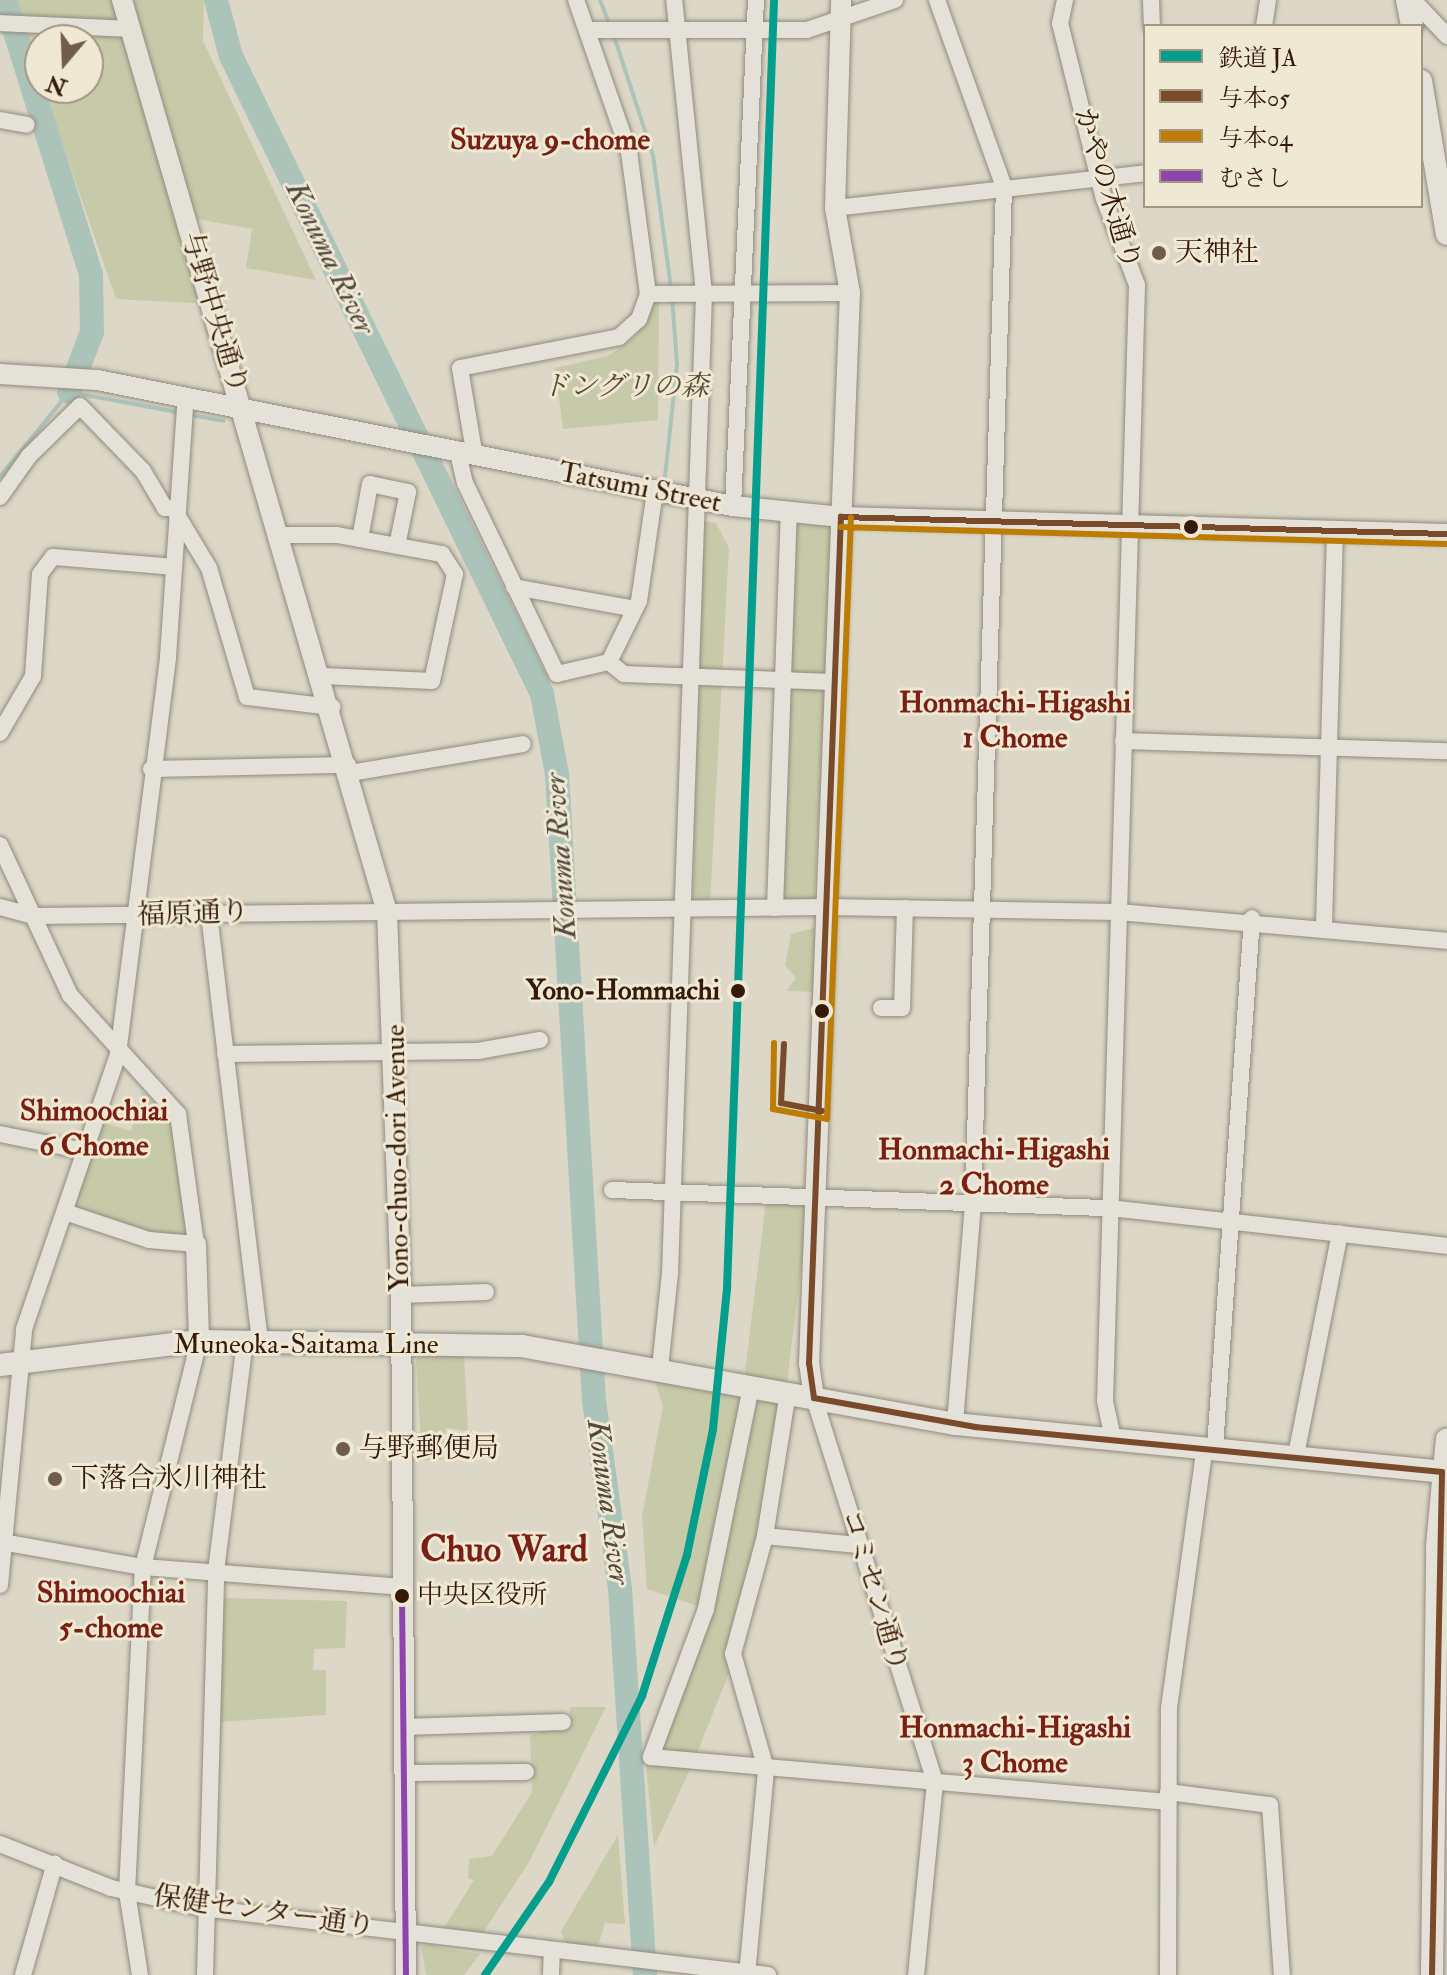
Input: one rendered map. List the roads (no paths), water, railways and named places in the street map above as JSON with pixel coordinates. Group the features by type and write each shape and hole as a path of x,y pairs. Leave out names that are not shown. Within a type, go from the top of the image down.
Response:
{"main road":[{"path":"1410,0 1412,24"},
{"path":"1423,104 1426,138 1447,234"},
{"name":"Muneoka-Saitama Line","path":"0,1365 199,1341 252,1340 565,1351 660,1368"},
{"path":"660,1368 955,1424 1296,1455 1442,1472"},
{"path":"1432,1975 1439,1859 1442,1472 1447,1439"}],"street":[{"name":"Yono-chuo-dori Avenue","path":"122,0 283,535 387,912 396,1052 402,1344 406,1975"},
{"path":"576,0 605,30 637,182 656,294 639,319 619,337 460,368 460,454 514,587 557,674 609,662"},
{"path":"660,1368 673,1193 704,293 674,0"},
{"path":"733,506 756,0"},
{"path":"605,30 807,30 841,9 895,0"},
{"path":"937,0 1004,187 979,910 973,1204 955,1424"},
{"name":"かやの木通り","path":"1065,0 1060,23 1099,179 1137,285 1105,1401 1113,1438"},
{"path":"1151,0 1152,24"},
{"path":"1264,24 1268,0"},
{"path":"1410,0 1447,36"},
{"path":"814,1398 809,1364 818,1200 850,293 835,208 841,9"},
{"path":"9,24 130,29"},
{"path":"0,120 27,125"},
{"path":"835,208 1143,173"},
{"path":"656,294 850,293"},
{"name":"Tatsumi Street","path":"0,374 74,377 184,408 243,409 733,506 841,517 1447,534"},
{"path":"0,497 37,445 80,406 143,471 165,508 177,512 209,568 247,697 332,707"},
{"path":"0,1585 24,1364 24,1329 68,1213 84,1151 118,1054 174,567 184,408"},
{"path":"360,539 370,484 408,492 397,546"},
{"path":"609,662 635,609 655,491"},
{"path":"775,908 789,512"},
{"path":"1324,925 1335,531"},
{"path":"283,535 360,539 442,554 455,574 432,681 323,676"},
{"path":"0,733 33,676 40,574 53,557 174,567"},
{"path":"514,587 635,609"},
{"path":"609,662 624,674 836,682"},
{"path":"1123,741 1447,751"},
{"path":"151,769 349,769 523,744"},
{"path":"0,845 70,995 118,1054 178,1114 196,1244 199,1341 143,1567 127,1892 140,1975"},
{"name":"福原通り","path":"0,907 34,916 132,917 827,907 1118,912 1252,918 1447,941"},
{"path":"881,1008 902,1008 905,908"},
{"path":"205,1975 202,1908 216,1571 252,1340 209,914"},
{"path":"1168,1975 1169,1708 1210,1447 1252,918"},
{"path":"225,1054 478,1051 540,1040"},
{"path":"0,1134 84,1151"},
{"path":"612,1190 818,1200 1110,1208 1447,1246"},
{"path":"68,1213 149,1240 196,1244"},
{"path":"1296,1455 1340,1233"},
{"path":"401,1295 486,1292"},
{"path":"751,1387 706,1609 651,1757 766,1769 1270,1805 1282,1975"},
{"path":"768,1975 747,1974 766,1769 733,1654 765,1536 788,1393"},
{"name":"コミセン通り","path":"814,1398 935,1782 916,1975"},
{"path":"765,1536 858,1545"},
{"path":"5,1543 143,1567 403,1587"},
{"path":"403,1727 563,1722"},
{"path":"404,1773 526,1772"},
{"name":"保健センター通り","path":"0,1844 127,1892 202,1908 747,1974"},
{"path":"23,1975 55,1863"},
{"path":"551,1975 552,1950"}],"waterway":[{"path":"5,0 91,275 92,332 69,392"},
{"name":"Konuma River","path":"216,0 231,56 542,694 557,774 594,1401 620,1589 645,1975"},
{"path":"600,0 609,24"},
{"path":"614,36 653,155 671,288"},
{"path":"665,477 677,364 672,297"},
{"path":"0,477 69,392 182,413"},
{"path":"190,415 223,421"}],"rail line":[{"name":"JA","path":"485,1975 549,1882 642,1696 687,1555 713,1429 727,1288 774,0"}],"place":[{"name":"天神社","path":"1159,253"},
{"name":"Yono-Hommachi","path":"738,991"},
{"name":"与野郵便局","path":"343,1449"},
{"name":"下落合氷川神社","path":"55,1479"},
{"name":"中央区役所","path":"402,1596"}],"district":[{"name":"Suzuya 9-chome","path":"550,140"},
{"name":"Honmachi-Higashi 1 Chome","path":"1015,720"},
{"name":"Shimoochiai 6 Chome","path":"94,1128"},
{"name":"Honmachi-Higashi 2 Chome","path":"994,1167"},
{"name":"Chuo Ward","path":"504,1550"},
{"name":"Shimoochiai 5-chome","path":"111,1610"},
{"name":"Honmachi-Higashi 3 Chome","path":"1015,1745"}],"park label":[{"name":"ドングリの森","path":"625,387"}]}
